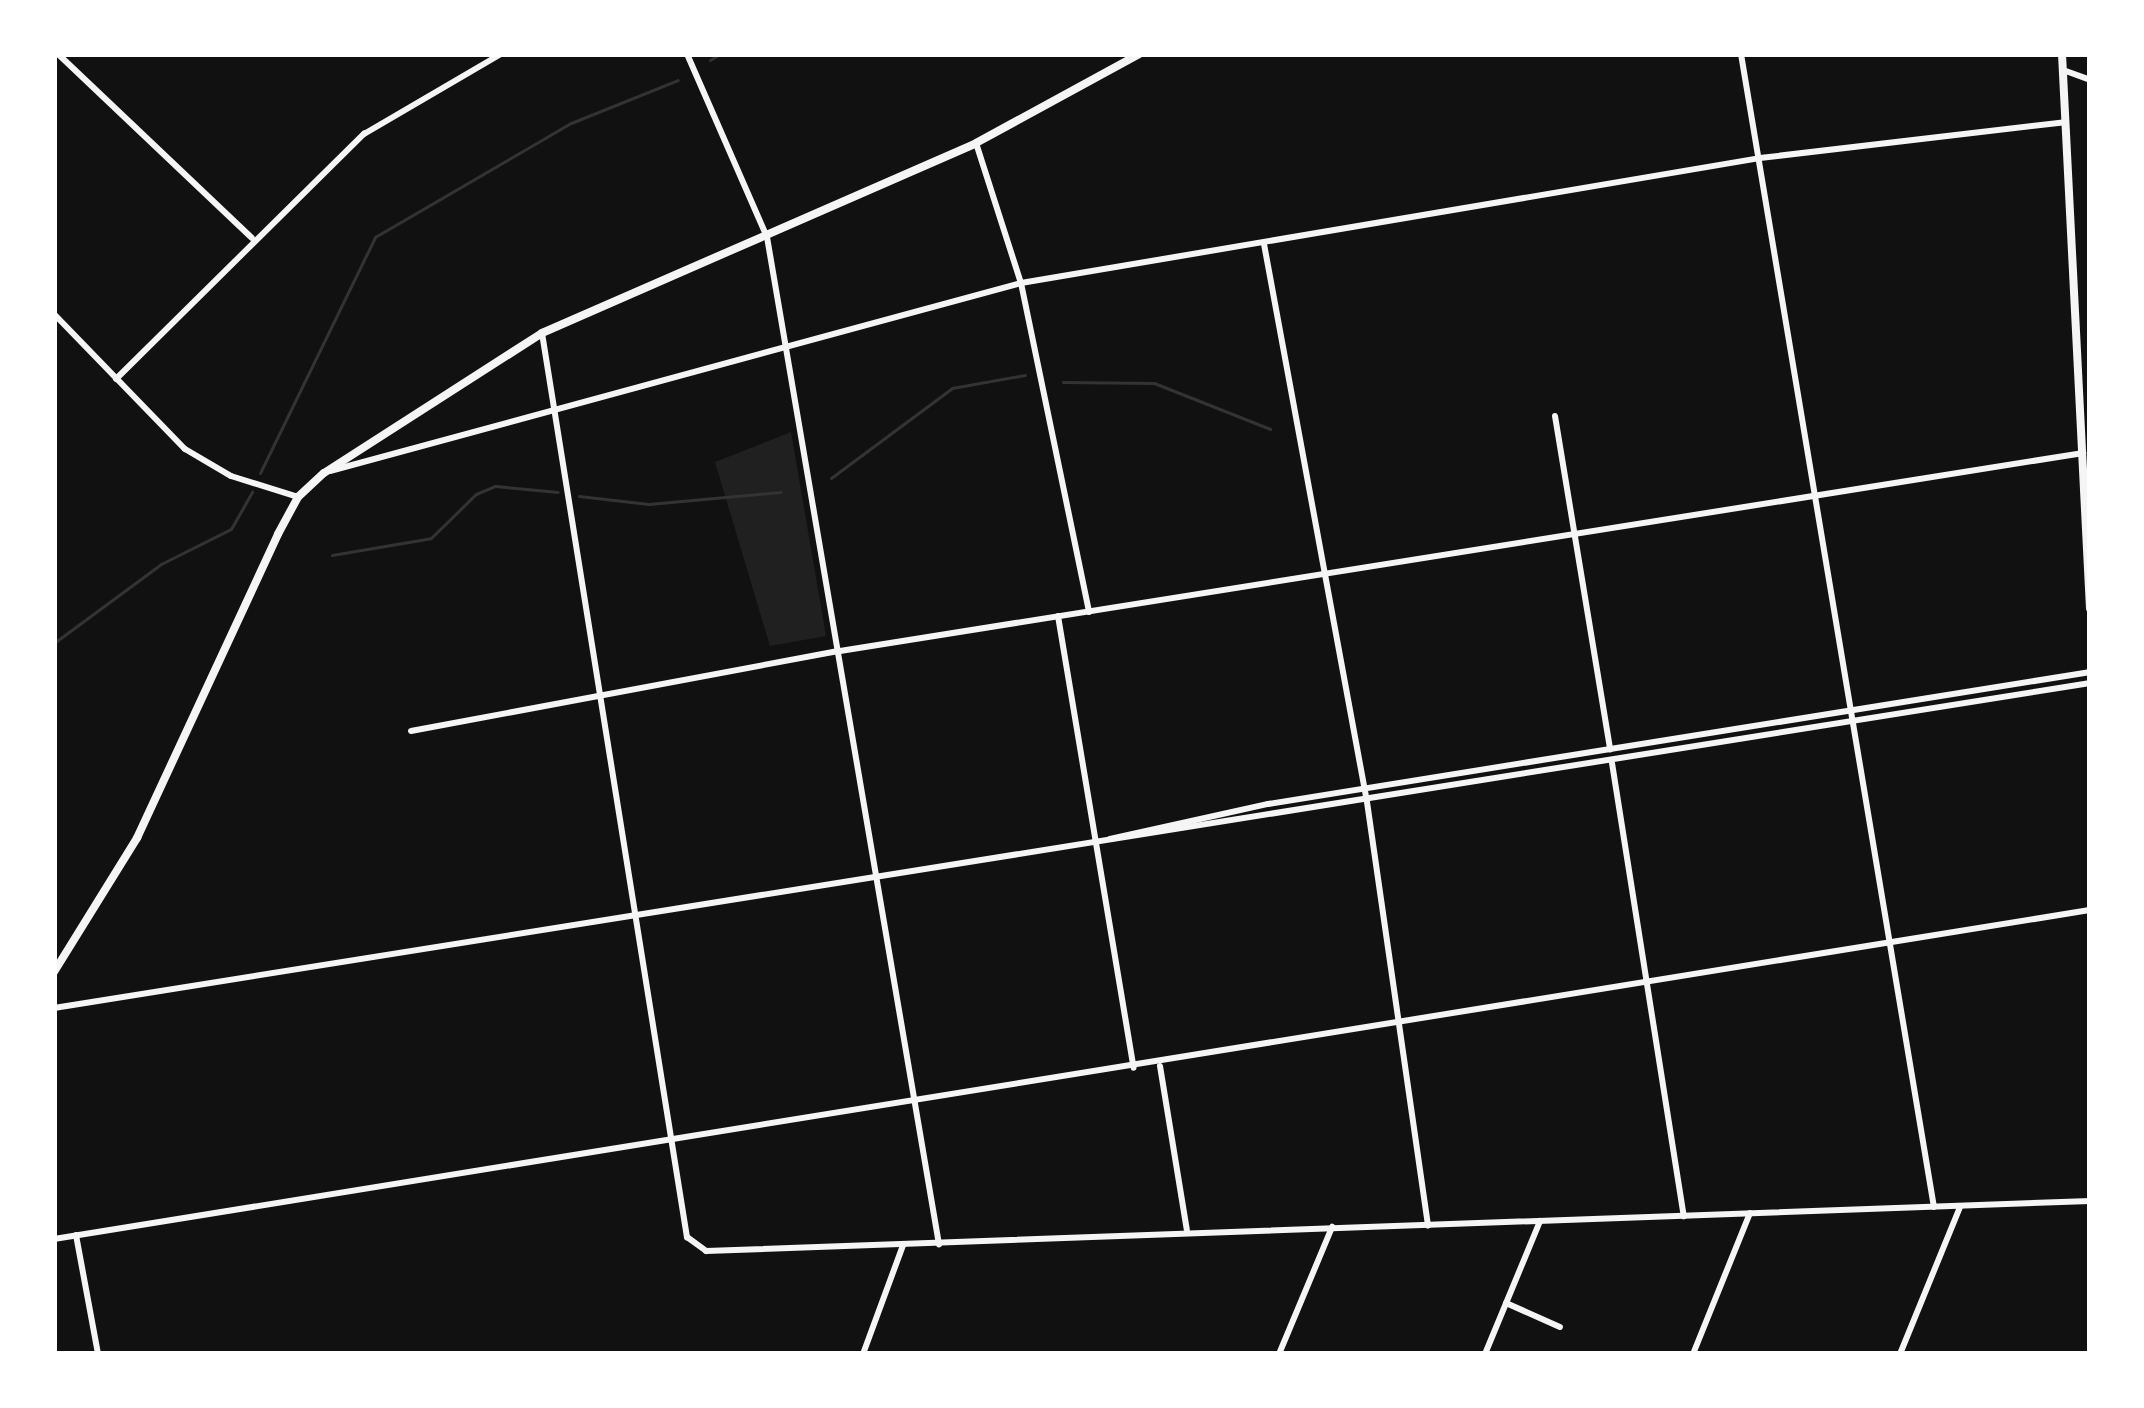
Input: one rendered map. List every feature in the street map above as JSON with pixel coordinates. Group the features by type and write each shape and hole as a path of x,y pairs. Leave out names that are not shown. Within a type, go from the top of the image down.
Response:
{"street":[{"path":"58,54 252,238"},
{"path":"116,379 252,238 364,134 501,54"},
{"path":"687,54 767,237 939,1244"},
{"path":"54,972 137,838 298,497 324,473 542,333 976,143 1139,54"},
{"path":"1741,54 1934,1207"},
{"path":"2062,54 2090,608"},
{"path":"2063,70 2090,80"},
{"path":"324,473 557,414 1022,283 1760,158 2065,122"},
{"path":"976,143 1022,283 1089,613"},
{"path":"1264,244 1367,802 1428,1226"},
{"path":"54,314 185,449 231,476 298,497"},
{"path":"542,333 687,1238 706,1251 1186,1230 1428,1226 2090,1201"},
{"path":"1555,416 1570,534 1612,761 1684,1216"},
{"path":"411,730 597,692 840,651 2083,453"},
{"path":"1058,616 1134,1070"},
{"path":"1095,845 1136,828 1364,788 2090,672"},
{"path":"54,1008 1367,802 2090,682"},
{"path":"54,1239 1160,1066 2090,910"},
{"path":"1160,1066 1186,1230"},
{"path":"1900,1354 1960,1207"},
{"path":"1693,1354 1750,1213"},
{"path":"1485,1354 1540,1221"},
{"path":"1279,1354 1332,1227"},
{"path":"76,1235 98,1354"},
{"path":"863,1354 904,1244"},
{"path":"1506,1303 1560,1327"}],"shaded area":[{"path":"791,432 826,636 770,646 715,462"}],"waterway":[{"path":"710,60 720,54"},
{"path":"260,473 375,237 571,123 678,80"},
{"path":"831,478 952,388 1025,375"},
{"path":"1063,382 1154,383 1270,429"},
{"path":"332,555 431,538 476,494 495,486 558,492"},
{"path":"54,643 161,564 231,529 252,492"},
{"path":"579,496 649,504 780,492"}]}
